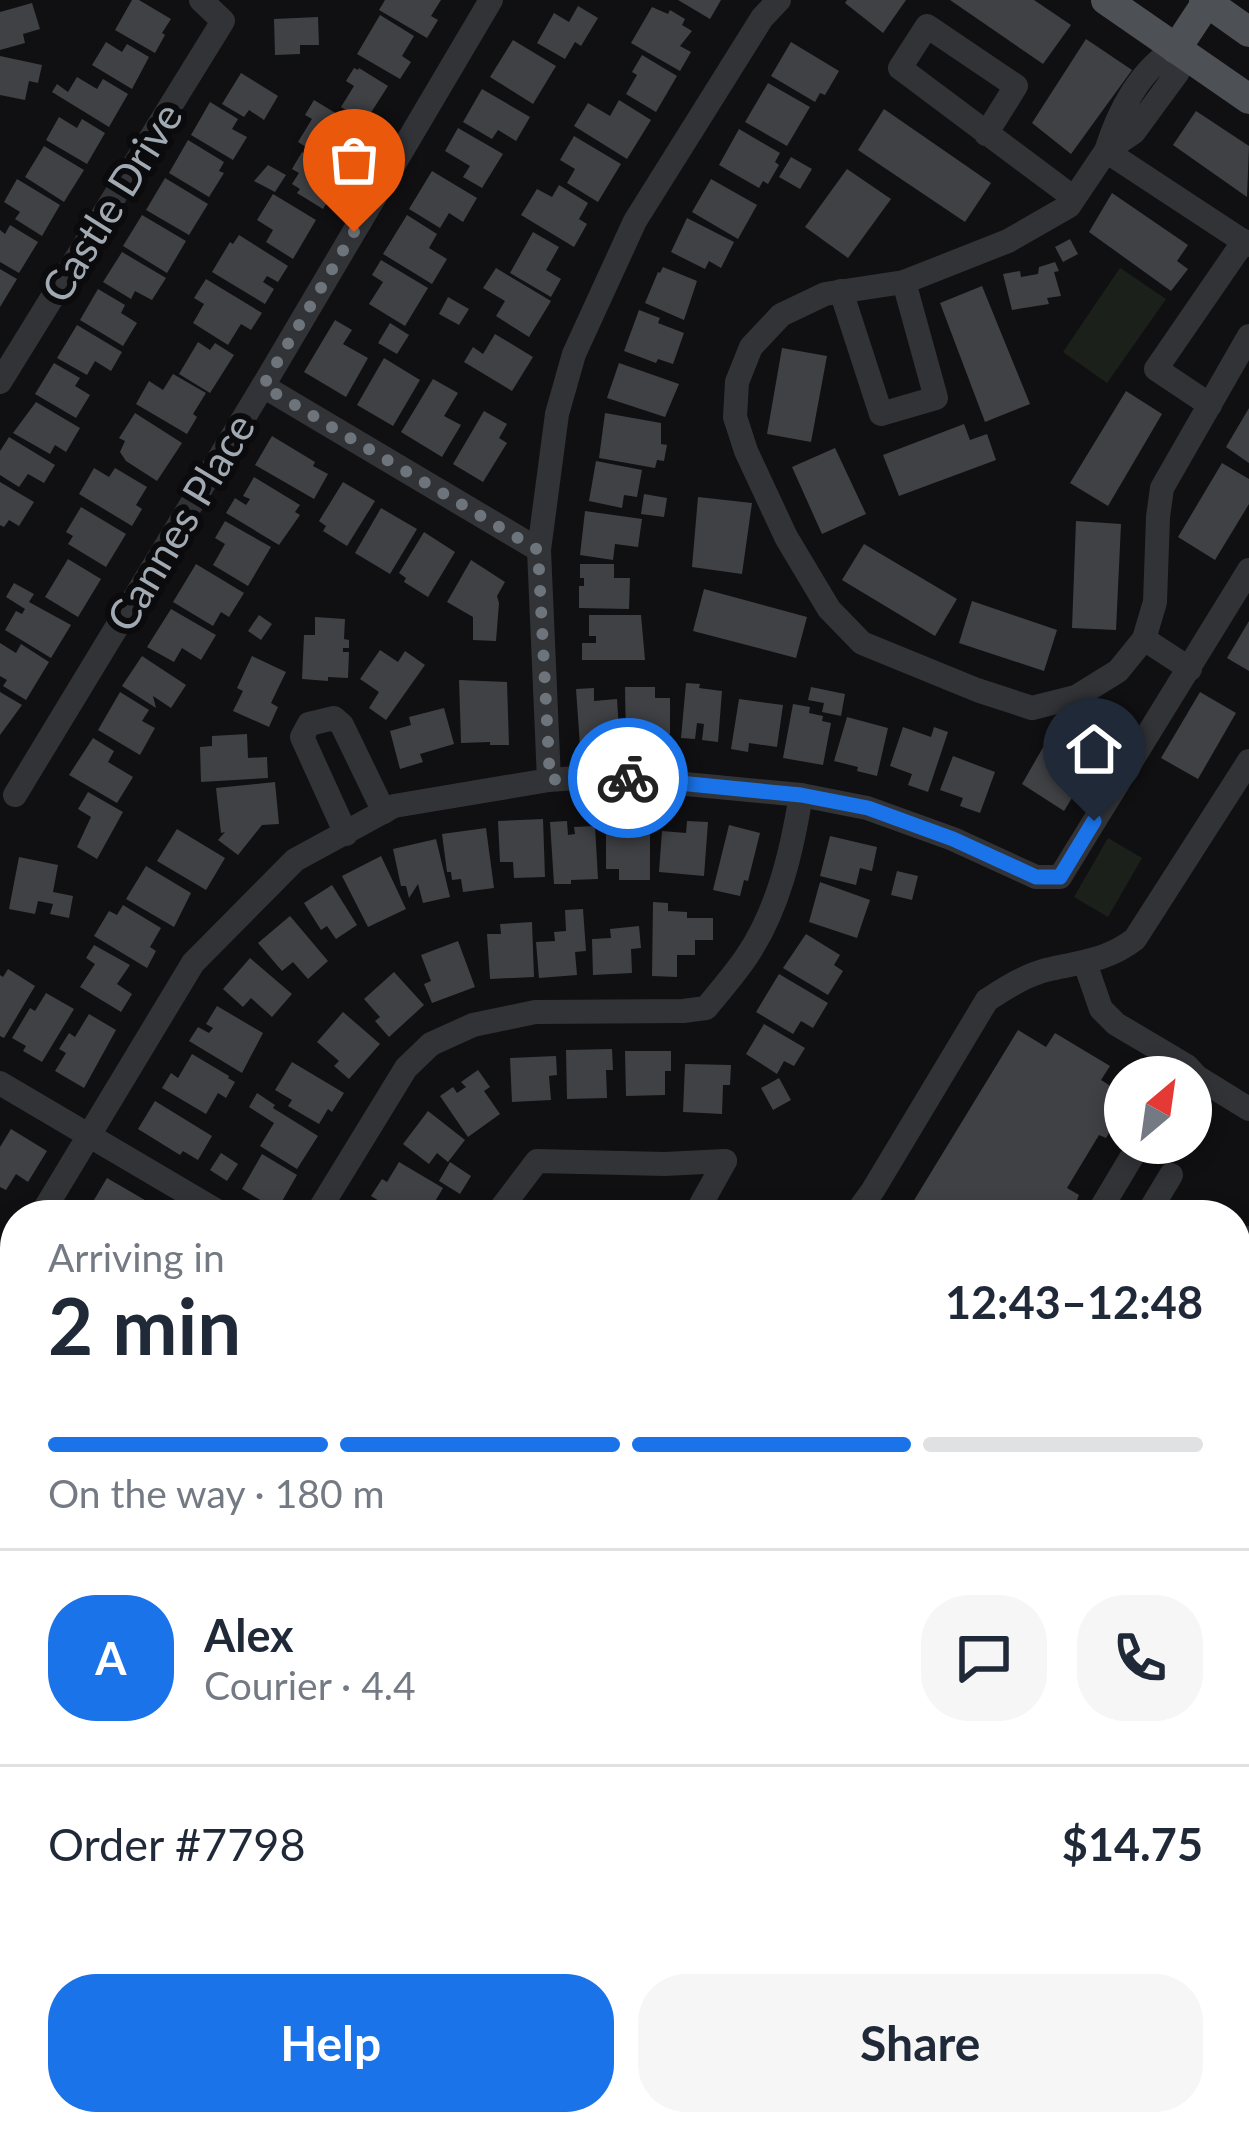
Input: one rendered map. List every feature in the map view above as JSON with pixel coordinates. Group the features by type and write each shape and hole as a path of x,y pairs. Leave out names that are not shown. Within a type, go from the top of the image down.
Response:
{"main road":[{"path":"1106,0 1249,99"},
{"path":"1176,49 1205,1 1249,32"}],"street":[{"name":"Castle Drive","path":"0,382 223,21 201,0"},
{"name":"Cannes Place","path":"14,795 491,0"},
{"path":"550,780 538,550 557,414 574,354 635,221 770,6"},
{"path":"986,134 1016,86 927,26 900,68 986,134 1074,198"},
{"path":"1176,49 1158,59 1116,118 1106,151 1069,206 1008,242 904,282 825,294 781,315 751,346 737,382 735,417 786,537 829,609 862,643 1032,708 1076,697 1118,671 1144,638 1155,602 1162,488 1249,336"},
{"path":"1106,151 1246,243 1156,369 1210,405"},
{"path":"842,291 881,414 936,398 904,282"},
{"path":"263,386 538,550"},
{"path":"50,1200 193,964 295,860 394,806 602,776 801,795 868,808 953,839 1036,877 1060,877 1249,571"},
{"path":"1144,638 1190,669"},
{"path":"346,834 302,737 309,724 334,718 342,725 384,812"},
{"path":"866,1200 987,1000 1042,971 1117,952 1141,933 1249,761"},
{"path":"325,1200 406,1068 431,1044 473,1025 535,1012 706,1008 748,956 764,926 791,855 801,795"},
{"path":"1085,963 1101,1009 1162,1056"},
{"path":"0,1083 198,1200"},
{"path":"1212,1088 1249,1109"},
{"path":"507,1200 537,1161 725,1161 703,1200"},
{"path":"1106,1200 1127,1164"},
{"path":"1156,1200 1171,1175"}],"shaded area":[{"path":"1120,268 1166,299 1107,383 1063,352"},
{"path":"1108,838 1142,858 1108,917 1074,897"}],"building":[{"path":"132,0 171,19 155,53 115,30"},
{"path":"385,0 441,0 431,16 438,20 427,38 379,10"},
{"path":"678,0 721,0 710,19"},
{"path":"847,0 906,0 883,33"},
{"path":"950,0 1034,0 1071,25 1043,64"},
{"path":"32,3 40,29 23,34 25,43 0,50 0,12"},
{"path":"578,6 598,18 581,46 575,42 565,59 537,43 554,13 569,22"},
{"path":"652,7 685,19 682,25 692,31 680,46 691,52 680,71 631,43"},
{"path":"380,15 414,36 402,56 411,62 400,79 357,54"},
{"path":"318,17 319,45 300,45 300,54 275,55 274,19"},
{"path":"1086,39 1132,70 1071,154 1032,123"},
{"path":"513,40 556,66 533,104 490,77"},
{"path":"106,42 122,52 127,44 149,57 132,89 92,65"},
{"path":"791,42 839,71 825,95 820,93 815,102 771,76"},
{"path":"642,55 677,76 656,112 626,94"},
{"path":"0,56 42,65 38,83 29,81 25,100 0,95"},
{"path":"354,68 388,86 365,122 341,107 354,86 346,81"},
{"path":"241,73 278,96 264,120 249,110 244,117 222,104"},
{"path":"77,77 97,89 103,79 128,94 109,127 52,92 57,84 68,92"},
{"path":"768,83 810,107 787,146 745,122"},
{"path":"482,89 530,117 516,141 498,130 492,139 463,122"},
{"path":"314,100 347,120 336,138 358,151 345,171 298,142 312,119 305,115"},
{"path":"619,100 651,120 627,159 574,126 588,103 610,116"},
{"path":"210,102 238,119 232,129 247,137 233,160 191,135"},
{"path":"884,109 991,183 965,222 858,150"},
{"path":"1196,111 1249,146 1247,197 1173,145"},
{"path":"59,117 77,128 82,119 105,133 87,164 46,140"},
{"path":"458,128 503,154 482,188 463,177 470,166 445,151"},
{"path":"739,129 780,153 768,184 763,181 759,188 719,165"},
{"path":"574,136 621,164 598,202 567,183 575,169 560,160"},
{"path":"188,140 224,162 219,171 224,173 209,197 169,173"},
{"path":"44,146 84,170 64,202 25,177"},
{"path":"302,152 343,176 323,209 297,193 300,189 292,184 299,173 292,169"},
{"path":"791,157 812,169 800,189 779,177"},
{"path":"268,165 286,175 275,192 254,181"},
{"path":"847,169 891,199 848,258 805,227"},
{"path":"432,171 477,198 463,222 449,213 440,228 409,209"},
{"path":"165,178 208,204 189,235 146,210"},
{"path":"17,179 60,205 42,236 15,219 20,212 4,202"},
{"path":"711,179 757,205 738,239 692,212"},
{"path":"559,185 588,203 579,219 587,224 574,247 521,215 537,189 552,197"},
{"path":"1112,193 1188,245 1177,261 1188,269 1171,291 1089,232"},
{"path":"273,194 316,220 293,259 266,242 273,230 257,220"},
{"path":"142,215 186,241 167,273 123,246"},
{"path":"407,215 437,234 429,248 447,259 432,284 383,254"},
{"path":"687,218 734,242 721,268 709,261 705,269 671,252"},
{"path":"10,225 38,242 19,273 0,262 0,230 5,234"},
{"path":"533,232 559,247 546,270 561,279 551,297 510,273"},
{"path":"239,235 288,266 278,282 267,276 263,282 274,289 265,304 212,272"},
{"path":"1070,239 1078,254 1063,262 1055,247"},
{"path":"122,252 166,278 152,300 135,291 131,299 103,282"},
{"path":"381,260 428,288 405,326 369,304 383,282 372,275"},
{"path":"1055,262 1061,296 1047,298 1049,304 1012,310 1003,274 1038,274 1039,267"},
{"path":"663,267 697,281 684,320 645,303"},
{"path":"496,268 551,301 529,337 496,316 505,301 483,288"},
{"path":"0,269 17,279 0,307"},
{"path":"206,279 262,313 251,330 241,324 228,345 193,323 204,304 194,298"},
{"path":"982,286 1030,404 985,422 940,303"},
{"path":"98,289 125,305 121,313 137,323 123,346 80,320"},
{"path":"448,297 469,309 459,325 439,314"},
{"path":"639,310 684,333 673,364 624,351"},
{"path":"335,320 352,330 343,344 368,358 346,397 304,372"},
{"path":"390,323 409,335 397,354 378,343"},
{"path":"77,325 122,352 111,371 95,361 87,375 57,358"},
{"path":"495,334 533,357 512,391 464,362 473,347 483,354"},
{"path":"198,342 210,350 215,343 234,355 210,393 179,374"},
{"path":"782,348 827,356 811,442 767,434"},
{"path":"384,358 420,380 393,426 357,405"},
{"path":"54,363 80,378 75,386 90,395 76,418 35,394"},
{"path":"619,363 679,384 665,417 607,398"},
{"path":"173,374 206,393 187,434 136,404 149,381 163,390"},
{"path":"433,379 458,393 444,416 461,425 442,457 401,432"},
{"path":"1126,391 1162,414 1108,506 1070,483"},
{"path":"36,402 80,428 66,452 55,445 50,454 13,433"},
{"path":"1249,408 1249,463 1226,447"},
{"path":"484,411 507,424 499,438 507,443 483,482 453,464"},
{"path":"135,413 182,443 157,481 120,452 125,441 119,438"},
{"path":"605,413 661,423 661,444 667,445 664,461 657,460 655,468 599,458"},
{"path":"964,424 970,440 987,434 996,460 899,496 883,455"},
{"path":"272,436 328,474 314,499 255,465"},
{"path":"9,437 55,465 44,483 28,474 19,487 0,475 0,451"},
{"path":"835,448 866,514 822,534 792,467"},
{"path":"596,461 642,470 637,497 624,495 622,508 589,501"},
{"path":"1222,463 1249,479 1249,504 1215,560 1178,537"},
{"path":"94,468 109,477 115,468 147,487 136,505 142,509 132,526 79,494"},
{"path":"254,477 300,505 295,512 300,515 279,545 226,513 235,498 246,505 250,499 243,496"},
{"path":"0,482 34,502 19,526 9,520 4,527 0,525"},
{"path":"343,482 375,501 347,546 323,531 326,526 319,521"},
{"path":"644,494 667,498 664,517 641,514"},
{"path":"698,497 752,503 742,574 692,567"},
{"path":"81,507 126,534 106,567 68,544 73,536 66,532"},
{"path":"381,508 417,529 390,574 355,553"},
{"path":"585,511 642,519 638,547 615,544 613,560 580,555"},
{"path":"225,521 271,547 248,586 213,565 225,544 215,538"},
{"path":"1076,521 1121,524 1116,630 1072,628"},
{"path":"424,532 455,552 428,597 404,582 406,578 399,573"},
{"path":"864,544 957,599 935,636 842,580"},
{"path":"68,559 101,579 78,617 45,597"},
{"path":"471,560 505,582 497,596 496,641 473,640 473,617 447,602"},
{"path":"196,564 244,593 229,617 221,612 213,626 173,602"},
{"path":"580,564 614,564 614,578 630,578 629,609 579,608 579,586 584,586"},
{"path":"14,583 34,594 29,602 71,625 51,658 5,630 16,611 22,614 25,609 6,597"},
{"path":"704,589 807,617 796,658 693,631"},
{"path":"972,601 1057,630 1044,671 959,643"},
{"path":"171,609 216,635 201,660 182,648 174,662 147,647"},
{"path":"259,615 272,624 261,640 248,631"},
{"path":"589,615 641,615 645,660 582,660 582,643 596,643 596,636 589,636"},
{"path":"315,617 345,619 344,639 349,640 349,648 343,652 349,652 348,678 302,679 304,635 315,635"},
{"path":"1249,621 1249,671 1227,658"},
{"path":"0,643 16,653 21,644 49,662 26,700 3,686 7,680 0,676"},
{"path":"380,650 398,662 405,651 425,665 386,720 369,708 379,692 360,679"},
{"path":"142,656 186,685 171,708 153,696 156,708 122,686"},
{"path":"252,656 286,672 271,703 278,707 269,727 233,711 243,691 237,688"},
{"path":"459,680 507,682 509,745 461,743"},
{"path":"686,683 722,691 718,742 702,740 704,724 697,723 695,739 681,738"},
{"path":"625,687 655,687 655,698 670,698 670,734 651,734 651,744 626,744"},
{"path":"811,687 845,694 841,716 822,712 824,703 808,700"},
{"path":"594,688 594,701 617,699 620,744 580,746 576,689"},
{"path":"0,692 22,705 0,735"},
{"path":"120,692 149,710 142,721 155,728 140,755 98,730"},
{"path":"1200,692 1236,713 1198,779 1161,758"},
{"path":"739,699 783,705 777,747 749,743 748,752 731,749"},
{"path":"793,704 810,707 809,713 831,723 823,765 783,758"},
{"path":"444,708 454,744 420,754 423,762 400,769 390,731 411,725 409,717"},
{"path":"847,717 888,728 877,776 834,761"},
{"path":"1057,723 1102,749 1064,811 1022,784"},
{"path":"903,727 931,737 934,727 948,732 928,792 908,785 912,774 890,766"},
{"path":"247,734 248,758 267,757 268,778 201,782 200,747 212,746 212,736"},
{"path":"93,738 114,751 108,762 133,777 117,803 69,775"},
{"path":"953,756 995,772 980,813 960,806 963,798 940,790"},
{"path":"275,782 279,824 262,825 238,855 218,840 225,832 221,833 216,788"},
{"path":"88,792 123,812 97,859 77,847 91,817 78,809"},
{"path":"543,819 545,877 514,878 513,862 500,862 498,821"},
{"path":"606,819 622,819 622,828 650,828 650,880 619,880 619,869 606,869"},
{"path":"567,821 568,835 575,834 574,827 595,826 598,879 554,884 550,822"},
{"path":"687,821 708,822 704,876 659,872 662,831 686,833"},
{"path":"729,825 760,833 740,896 713,890"},
{"path":"486,828 494,888 463,892 461,879 452,880 447,872 442,834"},
{"path":"177,829 225,858 206,890 157,861"},
{"path":"830,836 877,847 872,871 860,868 856,885 820,876"},
{"path":"436,839 450,897 423,903 418,884 409,898 406,886 401,886 393,849"},
{"path":"381,856 406,909 368,927 342,876"},
{"path":"19,857 58,865 53,892 73,896 69,918 50,914 53,904 38,901 35,914 9,909"},
{"path":"146,866 191,893 174,927 126,899"},
{"path":"897,871 918,876 912,900 891,895"},
{"path":"820,882 870,900 857,938 809,922"},
{"path":"332,885 357,925 336,939 327,926 321,930 304,903"},
{"path":"653,902 668,903 668,911 687,912 687,918 713,918 713,940 695,940 695,955 677,955 677,977 652,976"},
{"path":"123,905 161,928 150,947 156,951 147,968 94,936 109,911 117,915"},
{"path":"583,909 586,951 575,952 577,975 539,978 536,942 555,941 554,932 566,931 565,910"},
{"path":"290,916 328,961 308,979 293,962 282,971 258,943"},
{"path":"532,922 534,977 490,979 487,934 501,934 500,924"},
{"path":"639,926 641,948 631,949 632,973 593,975 592,939 611,938 610,929"},
{"path":"806,934 840,955 834,965 843,971 828,995 783,968"},
{"path":"458,941 475,987 432,1003 424,984 431,981 421,955"},
{"path":"94,945 130,965 117,984 132,994 121,1012 80,987 95,964 86,958"},
{"path":"250,958 292,994 272,1017 251,998 243,1007 223,989"},
{"path":"8,969 35,986 4,1038 0,1036 0,975"},
{"path":"394,972 424,1005 389,1037 364,999"},
{"path":"779,974 828,1003 813,1028 801,1021 793,1034 756,1012"},
{"path":"46,993 74,1009 42,1062 12,1038 30,1008 35,1011"},
{"path":"217,1006 263,1033 242,1073 189,1041 198,1027 209,1033 213,1028 206,1024"},
{"path":"343,1012 380,1044 349,1079 334,1066 339,1061 317,1042"},
{"path":"89,1014 116,1030 84,1088 55,1071 66,1053 59,1049 69,1033 75,1037"},
{"path":"764,1024 805,1048 794,1066 784,1061 777,1074 746,1054"},
{"path":"1018,1030 1046,1047 1055,1033 1104,1062 1104,1137 1099,1135 1067,1188 1079,1195 1077,1200 914,1200"},
{"path":"612,1049 613,1070 606,1070 607,1098 567,1099 566,1050"},
{"path":"625,1051 671,1051 665,1095 626,1096"},
{"path":"192,1054 235,1082 226,1098 218,1093 206,1114 162,1088 171,1073 178,1078"},
{"path":"556,1056 557,1075 549,1076 551,1100 512,1102 510,1058"},
{"path":"292,1062 344,1093 319,1124 288,1106 292,1100 275,1090"},
{"path":"685,1064 731,1065 730,1085 723,1085 722,1114 683,1112"},
{"path":"478,1070 490,1087 484,1091 500,1114 468,1137 440,1096 453,1087 457,1093 466,1087 461,1082"},
{"path":"779,1078 791,1100 773,1110 761,1088"},
{"path":"257,1093 318,1136 297,1169 260,1146 274,1123 249,1107"},
{"path":"155,1101 212,1136 198,1160 183,1151 180,1155 138,1129"},
{"path":"428,1111 465,1140 448,1162 437,1153 429,1164 403,1144"},
{"path":"11,1129 47,1151 28,1182 16,1174 6,1190 0,1187 0,1147"},
{"path":"221,1153 238,1164 227,1181 210,1170"},
{"path":"262,1154 297,1175 283,1200 260,1200 242,1189"},
{"path":"399,1162 443,1188 436,1200 371,1196 382,1179 387,1182"},
{"path":"450,1162 471,1176 460,1194 439,1181"},
{"path":"107,1178 145,1200 94,1200"}],"way so far":[{"path":"354,232 263,386 538,550 550,780 628,778"}],"route":[{"path":"628,778 801,795 868,808 953,839 1036,877 1060,877 1094,821"}]}
